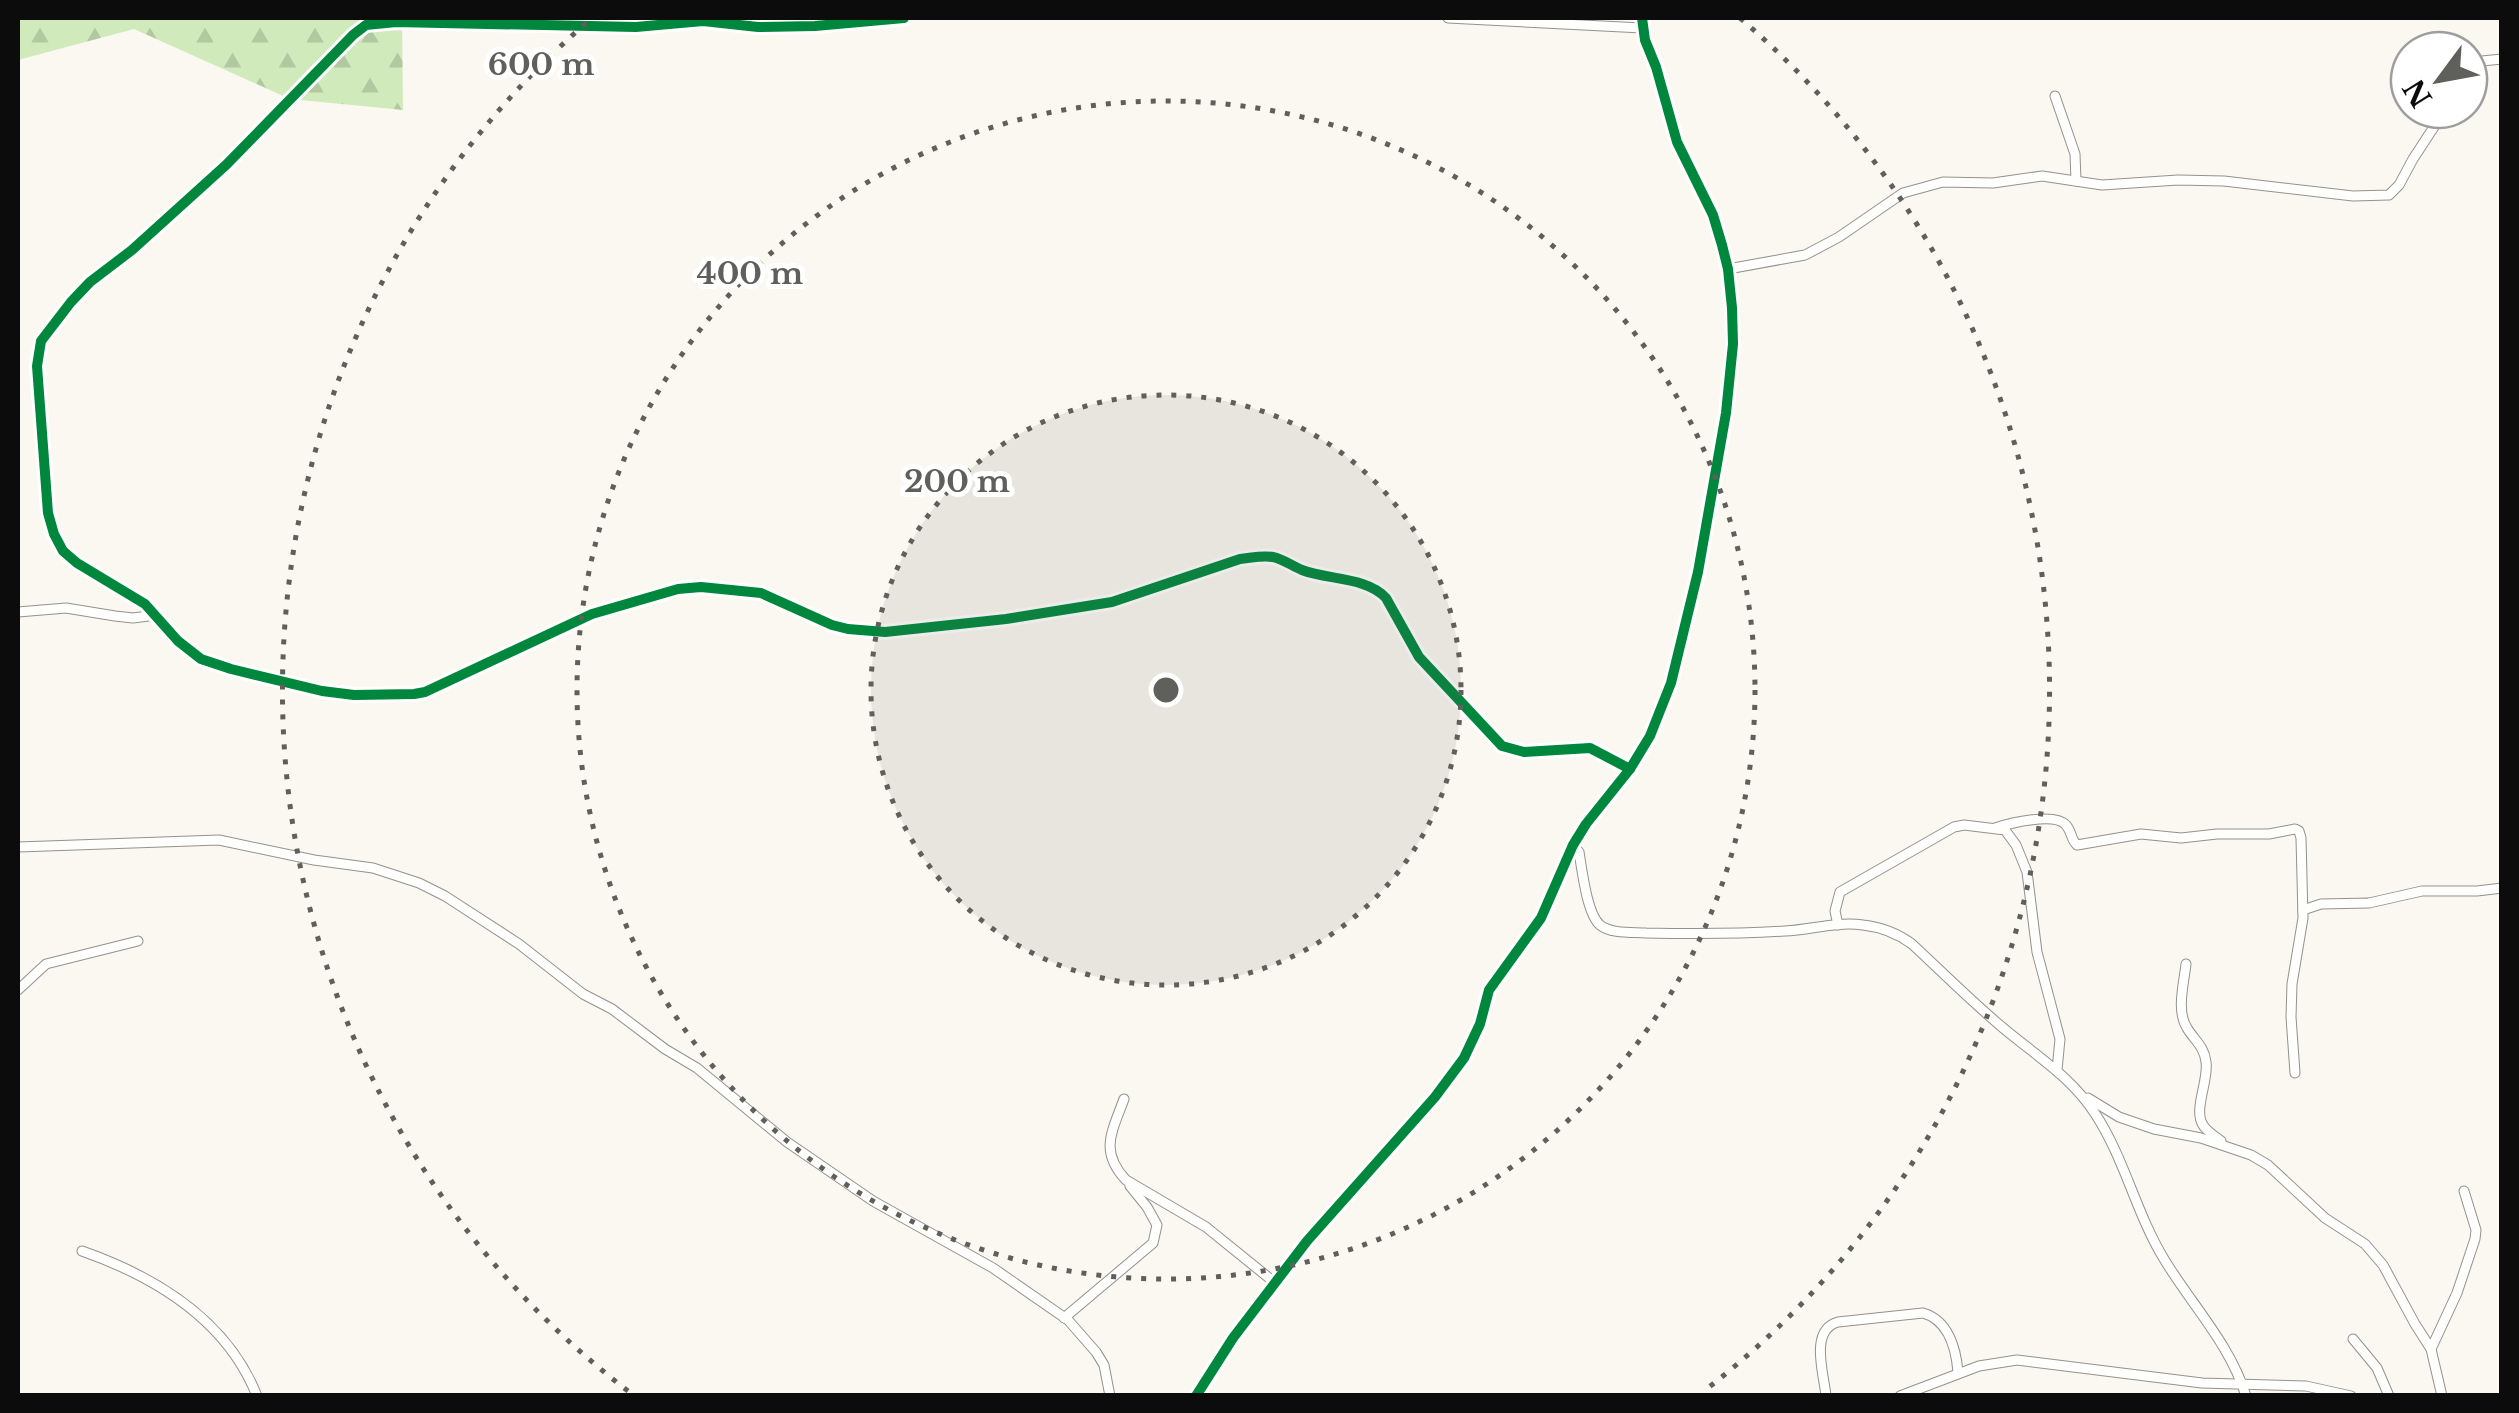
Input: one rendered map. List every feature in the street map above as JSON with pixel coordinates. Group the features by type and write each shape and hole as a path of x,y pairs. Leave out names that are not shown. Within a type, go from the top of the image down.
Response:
{"street":[{"path":"904,18 758,27 702,22 636,27 380,22 366,25 226,165 132,250 90,282 41,341 37,366 48,513 64,551 77,563 134,596 189,652 230,670 322,691 354,694 414,694 592,614 678,589 700,587 761,593 832,625 885,632 1112,602 1240,559 1270,556 1305,571 1380,591 1419,657 1502,746 1524,752 1590,748 1630,769"},
{"path":"1196,1396 1274,1282 1436,1096 1464,1058 1490,990 1541,918 1573,845 1650,736 1678,659 1702,556 1730,374 1732,308 1728,269 1712,215 1677,142 1642,20 1448,18"},
{"path":"2055,96 2075,154 2076,181"},
{"path":"1728,269 1787,260 1817,250 1891,200 1917,187 1943,182 1994,183 2042,176 2102,184 2224,180 2341,194 2389,195 2432,130"},
{"path":"18,612 66,608 115,616 156,616"},
{"path":"1995,828 2027,820 2057,820 2067,827 2077,845 2141,834 2181,838 2270,834 2295,829 2300,833 2303,910 2291,1016 2295,1072"},
{"path":"1838,925 1837,898 1845,888 1954,827 2002,828 2016,845 2027,872 2036,952 2060,1039 2058,1070"},
{"path":"18,847 219,840 372,868 445,896 519,944 584,994 612,1008 709,1077 758,1120 873,1200 993,1268 1064,1318 1104,1365 1110,1396"},
{"path":"1573,845 1578,852 1590,908 1606,929 1667,934 1738,933 1859,924 1900,935 1912,944 1998,1024 2058,1070 2094,1112 2116,1150 2160,1254 2223,1347 2246,1396"},
{"path":"2303,910 2316,904 2369,903 2422,891 2502,888"},
{"path":"18,990 46,964 138,941"},
{"path":"2186,964 2184,1022 2201,1044 2207,1073 2199,1114 2201,1123 2226,1146"},
{"path":"2079,1092 2119,1117 2154,1129 2202,1138 2268,1165 2325,1218 2365,1244 2393,1280 2431,1349 2442,1396"},
{"path":"1064,1318 1148,1249 1156,1237 1157,1225 1147,1207 1113,1164 1109,1142 1124,1100"},
{"path":"1126,1180 1206,1227 1274,1282"},
{"path":"2431,1349 2457,1293 2475,1240 2476,1230 2464,1191"},
{"path":"82,1251 129,1268 184,1303 224,1340 248,1374 257,1396"},
{"path":"1826,1396 1819,1361 1831,1323 1930,1314 1944,1326 1956,1353 1958,1372"},
{"path":"2353,1339 2376,1368 2389,1396"},
{"path":"1900,1396 1958,1372 2017,1360 2202,1384 2306,1386 2351,1396"}],"green space":[{"path":"18,18 402,18 403,110 290,99 134,29 18,60"}],"cycle path":[{"path":"904,18 758,27 703,21 636,27 396,22 366,25 226,165 132,250 90,282 41,341 37,366 48,513 63,551 145,604 178,641 201,659 322,691 354,695 425,692 592,614 678,589 701,587 761,593 832,625 885,632 1112,602 1240,559 1273,557 1302,570 1378,591 1386,598 1419,657 1502,746 1524,752 1590,748 1630,769"},
{"path":"1196,1396 1233,1338 1307,1241 1435,1097 1464,1058 1480,1024 1489,990 1541,918 1586,824 1630,769 1650,736 1671,683 1698,572 1726,413 1733,344 1732,308 1728,269 1713,215 1677,142 1645,40 1642,18"}]}
